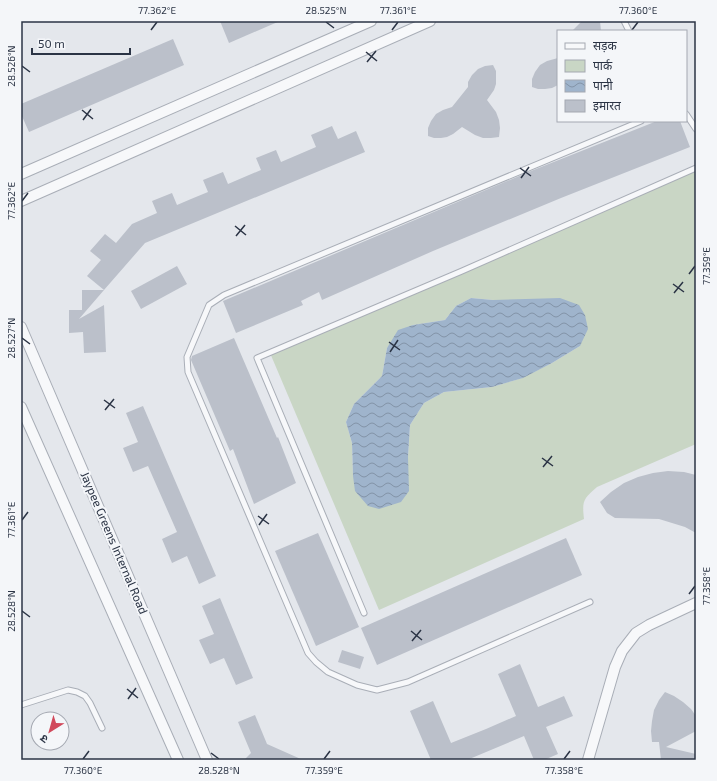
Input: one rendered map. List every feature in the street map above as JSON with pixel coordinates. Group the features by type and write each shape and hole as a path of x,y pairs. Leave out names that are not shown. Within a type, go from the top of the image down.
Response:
{"street":[{"path":"21,174 372,21"},
{"path":"21,201 430,21"},
{"name":"Jaypee Greens Internal Road","path":"21,327 207,760"},
{"path":"21,407 178,760"},
{"path":"588,760 615,666 622,651 636,633 649,625 696,603"}],"lane":[{"path":"687,116 696,129"},
{"path":"590,602 408,682 377,690 357,684 328,672 308,653 188,372 187,357 209,305 224,294 639,122"},
{"path":"364,613 257,358 462,271 696,168"},
{"path":"21,705 68,690 77,692 85,696 90,703 102,728"}],"green space":[{"path":"696,167 696,444 597,487 584,501 584,519 379,610 270,353","holes":["471,298 523,300 580,346 552,363 522,378 492,387 444,392 424,403 410,425 408,457 353,476 352,443 346,422 354,404 382,376 387,348 413,325 445,320 456,306"]}],"water":[{"path":"471,298 493,300 560,298 579,305 585,315 588,329 580,346 523,378 492,387 444,392 424,403 410,425 408,457 409,491 401,502 379,509 368,506 355,491 352,443 346,422 354,404 382,376 387,348 398,330 413,325 445,320 456,306"}],"building":[{"path":"220,21 280,21 229,43"},
{"path":"582,21 600,21 601,30 573,30"},
{"path":"173,39 184,65 29,132 21,114 21,104"},
{"path":"557,58 557,86 545,89 532,87 532,79 535,72 540,65"},
{"path":"493,65 496,71 496,84 487,100 496,112 499,120 499,137 483,138 462,127 447,137 434,138 428,136 428,128 436,114 452,107 468,87 468,82 478,69"},
{"path":"654,122 680,122 690,147 433,251 322,300 319,292 301,301 303,305 236,333 223,301 531,171"},
{"path":"332,126 338,139 356,131 365,152 145,243 104,290 87,276 101,260 90,251 105,234 116,243 132,224 157,213 152,201 172,193 177,205 208,192 203,180 223,172 228,184 261,170 256,158 276,150 281,162 316,147 311,135"},
{"path":"177,266 187,284 141,309 131,291"},
{"path":"82,290 104,290 79,319 104,305 106,352 84,353 83,332 69,333 69,310 82,310"},
{"path":"234,338 277,438 278,437 296,483 254,504 233,449 230,451 191,360 192,356"},
{"path":"143,406 216,576 199,584 187,556 172,563 162,539 177,532 148,466 133,472 123,448 138,442 126,413"},
{"path":"668,471 684,472 696,475 696,533 685,527 659,519 615,518 607,513 600,502 624,483 638,477"},
{"path":"318,533 359,627 316,646 275,551"},
{"path":"566,538 582,575 377,665 361,628"},
{"path":"220,598 253,678 236,685 224,658 210,664 199,640 214,634 202,606"},
{"path":"342,650 364,657 360,669 338,662"},
{"path":"520,664 538,707 564,696 573,716 546,727 558,754 544,760 534,760 524,736 467,760 431,760 410,711 433,701 451,743 486,729 516,716 498,674"},
{"path":"665,692 683,702 696,716 696,731 666,747 696,754 696,760 661,760 659,742 652,742 651,731 654,710"},
{"path":"255,715 267,744 303,760 244,760 251,753 238,722"}]}
